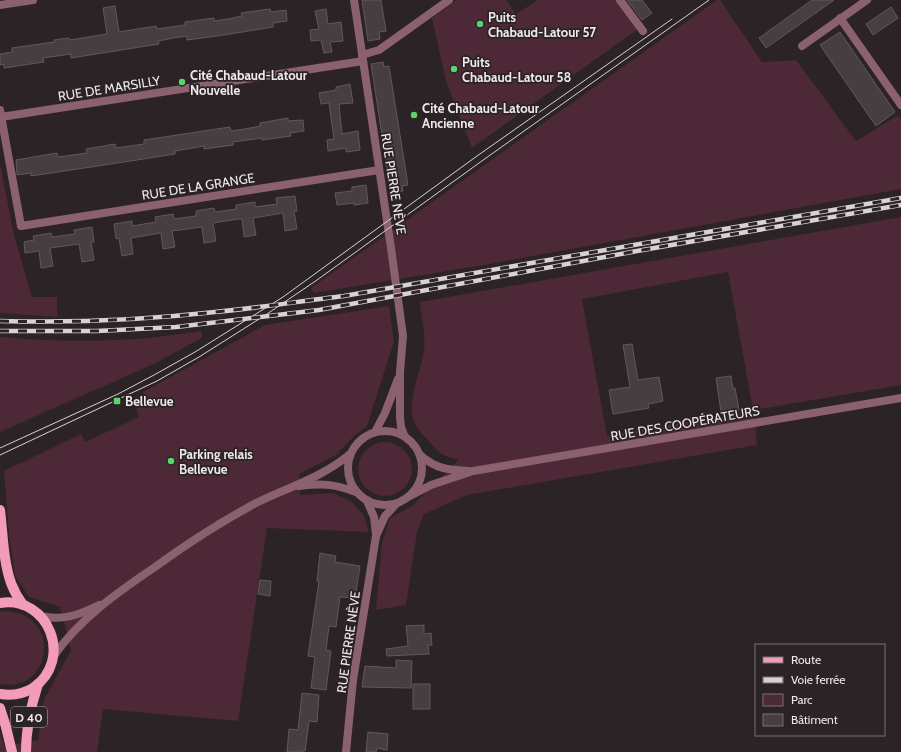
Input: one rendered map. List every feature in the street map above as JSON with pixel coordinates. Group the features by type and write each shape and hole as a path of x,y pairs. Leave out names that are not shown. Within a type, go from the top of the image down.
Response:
{"main road":[{"path":"0,510 5,559 9,576 14,592 23,605"},
{"path":"0,603 23,605 40,616 47,624 51,633 54,647 53,657 48,672 38,684 21,693 12,695 0,694"},
{"name":"D 40","path":"26,752 29,720 38,684"},
{"name":"D 40","path":"0,708 12,752"}],"street":[{"path":"0,5 33,0"},
{"name":"RUE PIERRE NÈVE","path":"354,0 403,336 400,372 400,417 404,436"},
{"name":"RUE DE MARSILLY","path":"1,114 362,58 379,50 448,0"},
{"path":"620,0 643,31"},
{"path":"802,46 867,0"},
{"path":"840,18 901,105"},
{"name":"RUE DE LA GRANGE","path":"1,114 21,226 380,170"},
{"name":"RUE PIERRE NÈVE","path":"375,432 385,413 400,372"},
{"name":"RUE DES COOPÉRATEURS","path":"410,496 432,485 473,471 901,398"},
{"path":"390,431 404,436 415,446 420,455 422,476 417,487 410,496 396,504 381,505 367,501 351,484 348,474 350,454 362,438 375,432 390,431"},
{"path":"53,657 63,643 107,601 208,530 259,502 338,463 350,454"},
{"name":"RUE DES COOPÉRATEURS","path":"420,455 430,463 443,469 473,471"},
{"path":"292,487 328,484 340,486 357,492"},
{"name":"RUE PIERRE NÈVE","path":"346,752 353,680 376,536 375,521 367,501"},
{"name":"RUE PIERRE NÈVE","path":"376,536 386,516 396,504"},
{"path":"40,616 54,618 73,616 107,601"}],"green space":[{"path":"456,0 506,0 516,14 538,0 617,0 638,29 472,148 446,81 432,18"},
{"path":"717,0 720,0 762,62 796,60 856,141 897,116 901,118 901,189 478,266 314,293 311,288"},
{"path":"0,164 14,235 32,297 57,297 57,317 0,313"},
{"path":"901,217 901,385 754,410 757,445 467,495 424,514 417,532 406,605 376,610 382,543 390,518 412,506 459,460 448,457 437,450 417,427 412,414 413,396 424,350 424,332 420,302","holes":["728,272 753,410 607,436 582,299"]},
{"path":"389,306 394,341 367,426 354,436 336,455 299,474 300,495 334,493 353,503 364,516 369,532 267,528 238,721 103,709 97,752 0,752 0,732 4,746 38,740 44,700 71,650 60,607 29,597 15,576 9,535 4,471 81,434 85,442 139,417 136,409 147,404 143,392 265,325"},
{"path":"201,331 203,337 156,363 0,432 0,337 100,341 151,338"},
{"path":"380,442 390,442 400,446 408,454 412,464 412,474 408,484 400,492 390,496 380,496 370,492 362,484 358,474 358,464 362,454 370,446"},
{"path":"6,611 24,615 36,625 43,638 44,652 40,666 31,677 18,684 0,684 0,612"}],"building":[{"path":"362,0 381,0 386,31 379,32 380,39 368,41"},
{"path":"627,0 642,0 652,13 642,20"},
{"path":"812,0 834,0 766,48 759,38"},
{"path":"115,6 119,32 156,26 157,29 185,25 185,22 214,18 214,21 228,19 242,16 241,13 270,9 271,12 286,10 287,21 273,23 273,27 224,35 187,40 187,36 158,41 159,44 71,58 71,54 43,58 44,62 4,68 4,64 0,65 0,54 12,52 12,48 54,42 54,40 69,38 70,40 107,34 103,8"},
{"path":"891,7 898,18 873,35 866,24"},
{"path":"326,9 328,24 341,22 343,41 330,42 332,52 324,53 321,40 311,41 310,30 319,29 315,11"},
{"path":"840,32 895,112 876,126 820,45"},
{"path":"383,62 384,67 389,66 408,185 402,186 403,191 391,193 371,64"},
{"path":"350,84 353,103 339,104 342,134 358,131 360,150 346,152 346,148 328,151 327,140 334,139 329,103 321,104 319,93 336,90 336,87"},
{"path":"288,118 288,121 303,120 304,131 290,133 291,136 233,142 233,145 204,149 204,146 175,151 175,154 124,162 31,176 31,173 17,175 16,160 57,153 58,157 87,153 86,149 115,144 116,148 144,144 144,140 230,127 231,131 245,129 260,126 260,123"},
{"path":"366,185 368,203 337,205 335,193 352,191 352,187"},
{"path":"295,196 297,211 294,211 297,229 285,231 283,213 253,218 256,235 244,237 242,219 238,219 213,223 216,241 204,243 202,227 172,231 175,247 163,249 161,233 131,238 133,254 122,256 119,238 116,239 114,224 132,221 132,226 156,222 155,217 173,214 174,219 196,216 196,211 214,208 215,212 236,209 236,205 255,202 255,207 277,204 276,198"},
{"path":"92,227 94,242 91,242 94,260 82,262 79,244 50,248 53,266 41,268 39,251 25,253 24,242 34,240 33,236 51,233 52,237 75,234 74,230"},
{"path":"632,344 638,380 659,377 663,401 648,404 649,408 613,414 609,390 630,387 623,345"},
{"path":"731,376 739,410 721,412 716,378"},
{"path":"320,553 336,556 335,562 360,566 355,598 340,597 336,627 329,626 326,650 331,651 326,690 311,688 315,657 308,656 319,581 317,581"},
{"path":"260,580 271,581 270,596 258,594"},
{"path":"424,625 424,634 431,633 432,645 428,645 429,654 387,656 386,649 408,646 406,626"},
{"path":"396,660 412,661 411,688 362,687 365,666 396,668"},
{"path":"413,684 430,684 430,709 413,709"},
{"path":"302,693 319,695 317,722 309,721 305,751 287,752 289,729 298,730"},
{"path":"368,732 388,734 387,750 377,748 376,752 366,752"}],"tram line":[{"path":"0,455 157,381 199,357 267,314 317,280 709,0"},
{"path":"0,448 118,394 154,375 195,352 283,297 477,156 672,19"}],"railway":[{"path":"0,321 27,322 134,319 247,309 344,296 901,198"},
{"path":"0,331 97,331 176,327 319,310 637,251 901,205"}],"place":[{"name":"Puits Chabaud-Latour 57","path":"480,24"},
{"name":"Puits Chabaud-Latour 58","path":"454,69"},
{"name":"Cité Chabaud-Latour Nouvelle","path":"182,82"},
{"name":"Cité Chabaud-Latour Ancienne","path":"414,115"},
{"name":"Bellevue","path":"117,401"},
{"name":"Parking relais Bellevue","path":"171,461"}]}
